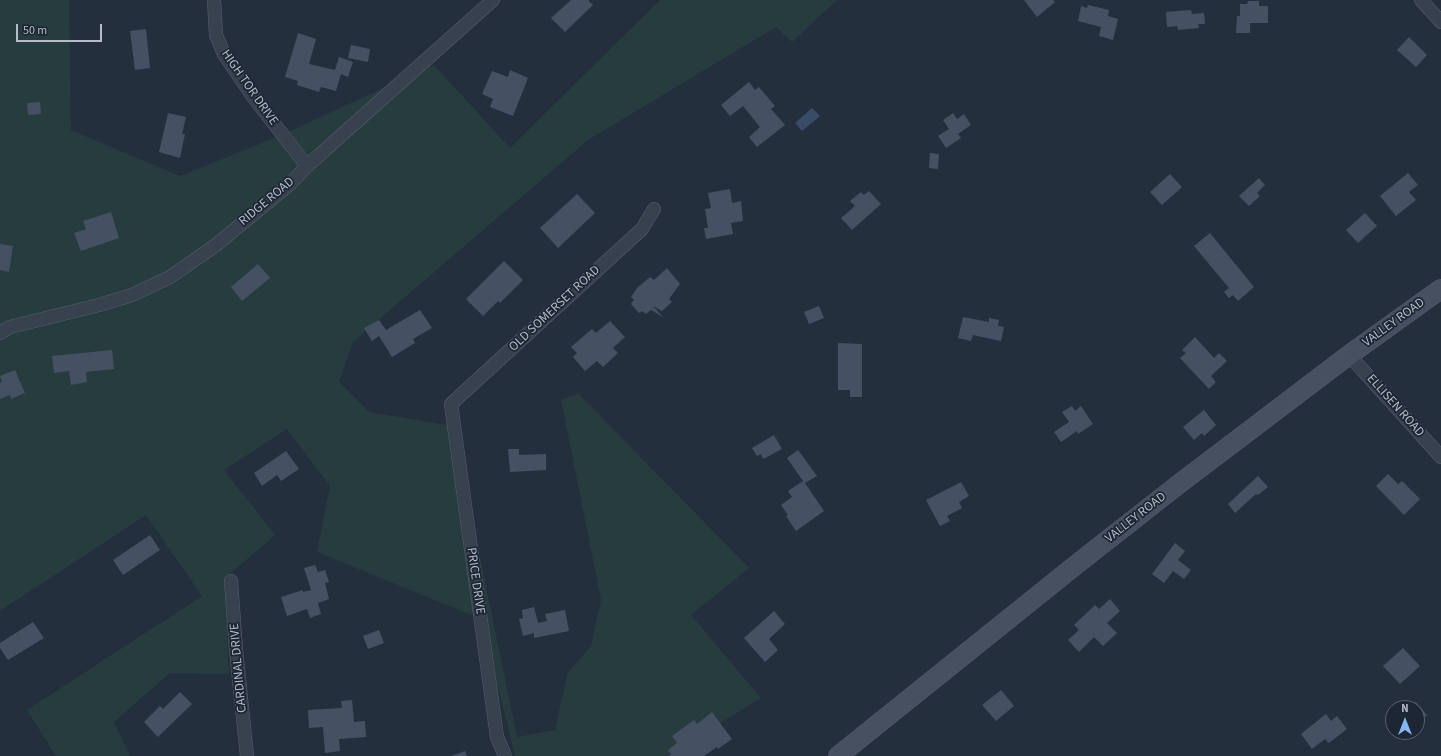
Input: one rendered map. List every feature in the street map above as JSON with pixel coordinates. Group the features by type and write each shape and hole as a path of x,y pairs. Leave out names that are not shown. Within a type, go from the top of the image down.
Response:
{"main road":[{"name":"VALLEY ROAD","path":"838,756 1077,564 1350,355 1441,289"}],"street":[{"name":"HIGH TOR DRIVE","path":"214,0 216,35 224,54 254,98 307,166"},
{"name":"RIDGE ROAD","path":"0,333 10,327 125,297 170,277 216,245 291,183 307,166 493,0"},
{"path":"1421,0 1441,22"},
{"name":"OLD SOMERSET ROAD","path":"451,404 642,229 654,209"},
{"name":"ELLISEN ROAD","path":"1350,355 1441,457"},
{"name":"PRICE DRIVE","path":"451,404 497,737 505,756"},
{"name":"CARDINAL DRIVE","path":"231,581 236,650 247,756"}],"green space":[{"path":"0,0 69,0 71,130 180,176 279,136 434,65 510,148 660,0 837,0 792,42 776,27 588,140 353,342 339,382 369,412 453,426 517,737 555,730 567,674 591,646 601,600 561,400 578,393 749,568 691,615 761,698 666,756 515,756 481,619 317,552 330,486 287,429 224,470 275,535 225,578 229,674 170,673 114,722 130,756 56,756 27,710 202,596 146,515 0,611"}],"water":[{"path":"812,108 820,116 802,131 795,123"}],"building":[{"path":"571,0 588,0 593,5 565,32 551,18"},
{"path":"1024,0 1053,0 1055,2 1037,17"},
{"path":"1248,1 1259,1 1259,6 1268,6 1268,23 1250,23 1250,33 1236,33 1237,16 1240,16 1240,4 1247,4"},
{"path":"1088,5 1109,10 1108,16 1118,19 1113,40 1099,36 1101,27 1078,21 1081,6 1087,8"},
{"path":"1191,10 1192,14 1204,13 1205,24 1198,24 1199,28 1178,30 1177,26 1167,27 1166,12"},
{"path":"146,29 150,68 135,70 130,31"},
{"path":"298,33 316,39 309,64 335,70 339,57 353,62 348,77 341,74 336,91 321,87 319,92 297,85 298,81 285,77"},
{"path":"1409,37 1427,55 1416,67 1397,50"},
{"path":"351,45 370,49 368,62 348,58"},
{"path":"510,70 528,78 513,116 490,107 493,99 482,94 492,71 508,77"},
{"path":"749,82 755,90 759,87 775,106 771,109 785,125 757,147 749,137 760,127 743,106 730,116 721,105"},
{"path":"40,102 41,114 28,115 27,103"},
{"path":"168,113 186,117 182,134 185,134 180,158 159,152"},
{"path":"953,113 957,119 964,114 971,125 958,134 961,138 946,148 938,136 949,129 943,120"},
{"path":"930,153 939,154 938,169 929,168"},
{"path":"1408,173 1418,185 1409,192 1416,200 1396,216 1380,196"},
{"path":"1170,174 1182,187 1162,205 1150,192"},
{"path":"1259,178 1265,185 1257,193 1260,196 1249,206 1239,196"},
{"path":"730,189 732,203 741,201 743,221 731,223 733,234 706,239 704,228 708,228 705,209 711,208 708,193"},
{"path":"869,191 881,204 852,230 841,218 855,206 850,201 861,192 864,195"},
{"path":"577,194 595,213 558,248 540,228"},
{"path":"111,212 119,238 81,251 74,233 86,229 83,221"},
{"path":"1365,213 1377,226 1358,243 1346,230"},
{"path":"1210,233 1254,287 1238,301 1233,295 1229,298 1224,292 1229,288 1194,246"},
{"path":"0,244 13,246 9,272 0,270"},
{"path":"504,261 523,280 500,303 498,301 483,316 466,299"},
{"path":"258,264 270,278 242,301 231,287"},
{"path":"667,268 680,284 669,299 672,302 662,311 653,306 663,317 651,310 646,314 642,311 639,313 631,304 634,300 631,297 637,288 650,277 654,280"},
{"path":"819,306 824,318 809,324 804,312"},
{"path":"420,310 432,328 413,339 415,343 392,357 379,336 372,341 364,328 379,320 386,330"},
{"path":"963,317 989,322 989,318 999,320 998,326 1004,327 1001,341 973,335 971,341 958,338"},
{"path":"610,321 625,337 613,348 618,353 603,367 597,361 585,371 573,357 577,353 571,347 592,329 596,333"},
{"path":"1195,337 1214,358 1219,353 1227,361 1211,376 1216,382 1209,389 1180,358 1186,353 1182,350"},
{"path":"838,343 862,344 862,397 850,397 850,390 838,390"},
{"path":"112,350 114,369 86,372 87,382 71,385 69,371 54,373 52,356"},
{"path":"15,370 25,393 11,399 10,395 0,399 0,383 2,382 0,376"},
{"path":"1072,406 1075,411 1081,406 1093,424 1078,434 1077,431 1061,442 1054,432 1069,422 1062,412"},
{"path":"1204,410 1216,425 1204,436 1202,433 1194,440 1183,427"},
{"path":"774,435 782,449 763,459 761,454 757,456 752,448"},
{"path":"508,449 519,449 519,455 546,454 546,470 510,472"},
{"path":"798,450 817,476 805,483 824,511 796,531 781,505 792,497 788,491 803,481 787,458"},
{"path":"286,451 299,469 281,481 277,475 262,486 254,473"},
{"path":"1388,474 1398,484 1402,481 1420,499 1404,515 1376,486"},
{"path":"1258,476 1268,487 1258,495 1256,494 1235,513 1228,504"},
{"path":"961,482 969,496 959,502 962,508 947,516 950,521 940,526 926,500"},
{"path":"150,535 160,550 123,575 113,560"},
{"path":"1175,543 1185,551 1178,560 1191,570 1184,579 1173,571 1164,583 1152,574"},
{"path":"315,565 318,572 325,570 329,582 325,583 329,599 318,603 321,614 310,618 307,609 287,616 281,597 303,590 303,592 311,590 304,568"},
{"path":"1110,599 1120,611 1107,623 1117,633 1103,646 1094,637 1079,652 1068,640 1079,630 1074,625 1095,605 1099,609"},
{"path":"534,607 538,623 547,621 545,614 565,610 569,631 534,638 534,633 523,636 519,619 523,618 522,610"},
{"path":"774,611 785,624 769,639 778,650 765,662 744,638"},
{"path":"33,622 44,638 8,660 0,648 0,643"},
{"path":"379,630 384,643 368,649 363,636"},
{"path":"1403,648 1420,666 1400,684 1383,666"},
{"path":"1001,690 1014,706 996,721 982,705"},
{"path":"180,692 192,704 158,737 144,722 160,706 163,709"},
{"path":"352,700 354,722 365,721 366,737 339,739 340,751 325,753 323,727 309,728 308,710 342,708 341,701"},
{"path":"712,712 732,739 718,749 717,747 704,756 668,756 671,754 668,750 677,743 672,736 694,720 697,724"},
{"path":"1326,714 1331,721 1337,716 1347,729 1329,743 1325,739 1312,749 1301,734"},
{"path":"465,751 467,756 451,756"}]}
